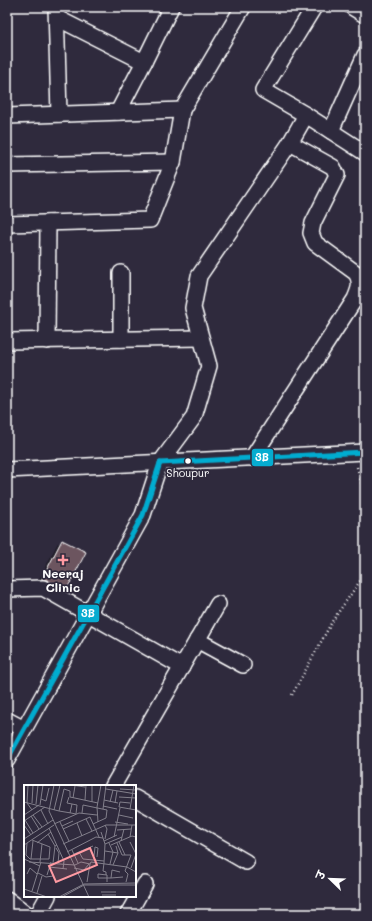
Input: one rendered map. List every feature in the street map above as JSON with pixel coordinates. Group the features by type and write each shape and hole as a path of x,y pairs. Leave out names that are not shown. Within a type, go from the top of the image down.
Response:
{"street":[{"path":"7,224 150,220 173,162 182,110 243,7"},
{"path":"314,7 263,90 306,115 365,153"},
{"path":"352,7 365,15"},
{"path":"118,112 144,62 166,9"},
{"path":"56,12 144,62"},
{"path":"56,12 59,114"},
{"path":"331,131 365,55"},
{"path":"7,116 182,110"},
{"path":"7,760 143,515 160,463 194,417 208,366 193,308 199,276 290,143 306,115"},
{"path":"252,458 355,299 358,292 360,279 356,273 316,243 311,233 313,223 337,175 333,167 290,143"},
{"path":"7,165 173,162"},
{"path":"47,340 48,223"},
{"path":"121,273 121,339"},
{"path":"7,341 201,338"},
{"path":"7,470 359,452"},
{"path":"7,589 43,588 182,667"},
{"path":"114,785 218,604"},
{"path":"197,640 243,665"},
{"path":"7,720 24,729"},
{"path":"136,799 246,862"},
{"path":"128,914 145,884"},
{"path":"38,914 47,897"},
{"path":"7,899 27,914"}],"path":[{"path":"359,452 361,482 365,496"},
{"path":"361,482 365,483"},
{"path":"292,695 333,620 365,574"}],"building":[{"path":"62,540 86,552 66,591 47,580 42,579"}],"transit line":[{"name":"3B","path":"160,463 365,452"},
{"name":"3B","path":"7,760 143,515 160,463"}],"place":[{"name":"Shoupur","path":"188,461"},
{"name":"Neeraj Clinic","path":"63,560"}]}
